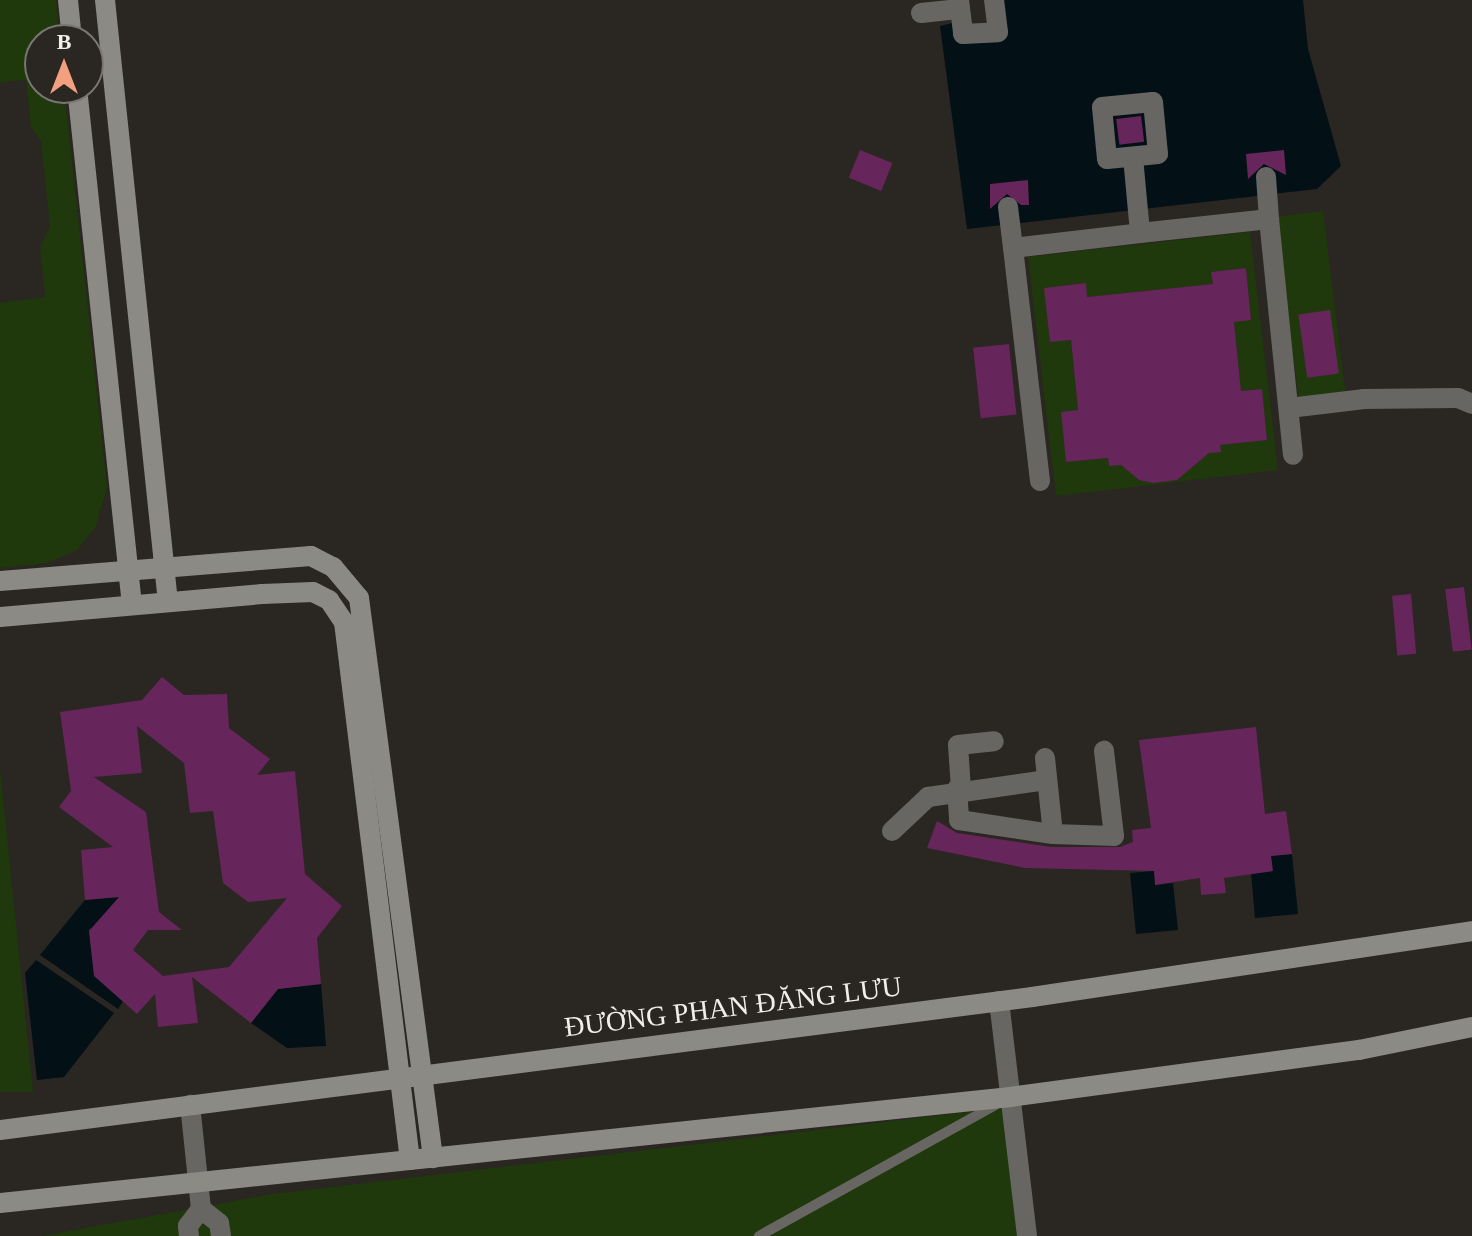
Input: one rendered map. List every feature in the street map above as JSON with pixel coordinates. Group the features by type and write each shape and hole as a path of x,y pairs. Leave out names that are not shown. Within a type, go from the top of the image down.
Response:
{"street":[{"path":"68,0 70,24"},
{"path":"105,0 168,602"},
{"path":"921,13 960,5 963,34 998,32 994,0"},
{"path":"104,26 108,25"},
{"path":"79,104 132,605"},
{"path":"1133,157 1140,233"},
{"path":"1266,177 1293,455"},
{"path":"1008,207 1040,481"},
{"path":"1013,248 1269,219"},
{"path":"105,349 142,345"},
{"path":"1289,408 1379,399 1458,398 1472,404"},
{"path":"0,581 164,565 311,556 333,567 359,598 412,1077 410,1160"},
{"path":"0,617 313,592 329,600 344,622 412,1077 433,1158"},
{"path":"994,741 958,745 959,820 1053,834 1114,836 1104,751"},
{"path":"1045,758 1053,834"},
{"path":"892,831 915,804 959,789 1046,780"},
{"name":"ĐƯỜNG PHAN ĐĂNG LƯU","path":"0,1130 999,1001 1472,931"},
{"path":"999,1001 1027,1236"},
{"path":"0,1203 1010,1097 1359,1050 1472,1027"},
{"path":"189,1236 188,1226 201,1209 190,1105"},
{"path":"201,1209 219,1223 221,1236"}],"lane":[{"path":"759,1236 844,1193 1010,1097"}],"green space":[{"path":"0,0 56,0 58,24 24,24 24,80 0,82"},
{"path":"29,104 66,104 107,487 96,526 77,550 47,563 0,568 0,303 45,297 40,247 50,227 41,141 31,127"},
{"path":"1323,211 1346,401 1300,406 1276,217"},
{"path":"1250,232 1278,470 1056,496 1028,257","holes":["1246,268 1251,319 1234,322 1241,391 1262,389 1267,440 1232,444 1219,439 1220,452 1209,453 1177,480 1153,483 1139,480 1121,465 1109,466 1107,452 1100,459 1066,462 1061,412 1078,410 1071,340 1050,342 1045,288 1085,283 1087,297 1213,284 1212,272"]},
{"path":"0,768 33,1092 0,1092"},
{"path":"1003,1108 1017,1236 42,1236 273,1194"}],"shaded area":[{"path":"1001,0 1303,0 1308,49 1341,166 1317,189 967,229 940,26 956,22 960,44 1005,37"},
{"path":"1292,854 1298,914 1255,918 1251,873 1272,871 1271,856"},
{"path":"1154,871 1156,885 1173,883 1178,930 1136,934 1130,873"},
{"path":"119,897 109,923 89,929 94,973 123,1001 118,1009 40,955 85,900"},
{"path":"36,960 114,1013 64,1077 37,1080 25,973"},
{"path":"321,984 326,1046 287,1048 251,1023 278,989"}],"building":[{"path":"1141,116 1144,142 1119,145 1116,119"},
{"path":"860,150 892,163 881,191 849,178"},
{"path":"1284,150 1286,175 1264,164 1248,179 1246,154"},
{"path":"1028,180 1029,205 1021,205 1007,194 990,209 990,184"},
{"path":"1246,268 1251,320 1234,322 1241,391 1262,389 1267,440 1220,445 1221,452 1209,453 1177,480 1153,483 1139,480 1121,465 1109,466 1108,458 1066,462 1061,412 1078,410 1071,340 1050,342 1044,288 1086,283 1087,297 1213,284 1211,272"},
{"path":"1330,310 1339,373 1307,378 1298,314"},
{"path":"1009,344 1016,415 981,418 973,348"},
{"path":"1464,587 1472,650 1453,652 1445,589"},
{"path":"1411,594 1416,654 1397,655 1392,596"},
{"path":"162,677 184,695 227,694 229,728 270,759 257,775 295,771 305,874 342,906 317,938 321,984 278,989 251,1023 192,977 198,1023 158,1027 155,994 137,1014 94,976 89,931 119,897 85,900 81,850 113,847 59,807 71,791 60,712 142,700","holes":["137,726 184,763 190,813 213,811 223,883 248,902 287,898 229,967 163,976 133,950 148,930 182,930 159,912 146,812 94,777 142,773"]},
{"path":"1256,727 1265,814 1286,811 1292,854 1271,856 1273,871 1224,878 1226,893 1201,895 1200,878 1155,885 1154,871 1025,868 927,848 937,821 957,833 1051,847 1120,847 1133,842 1132,830 1151,828 1139,740"}]}
